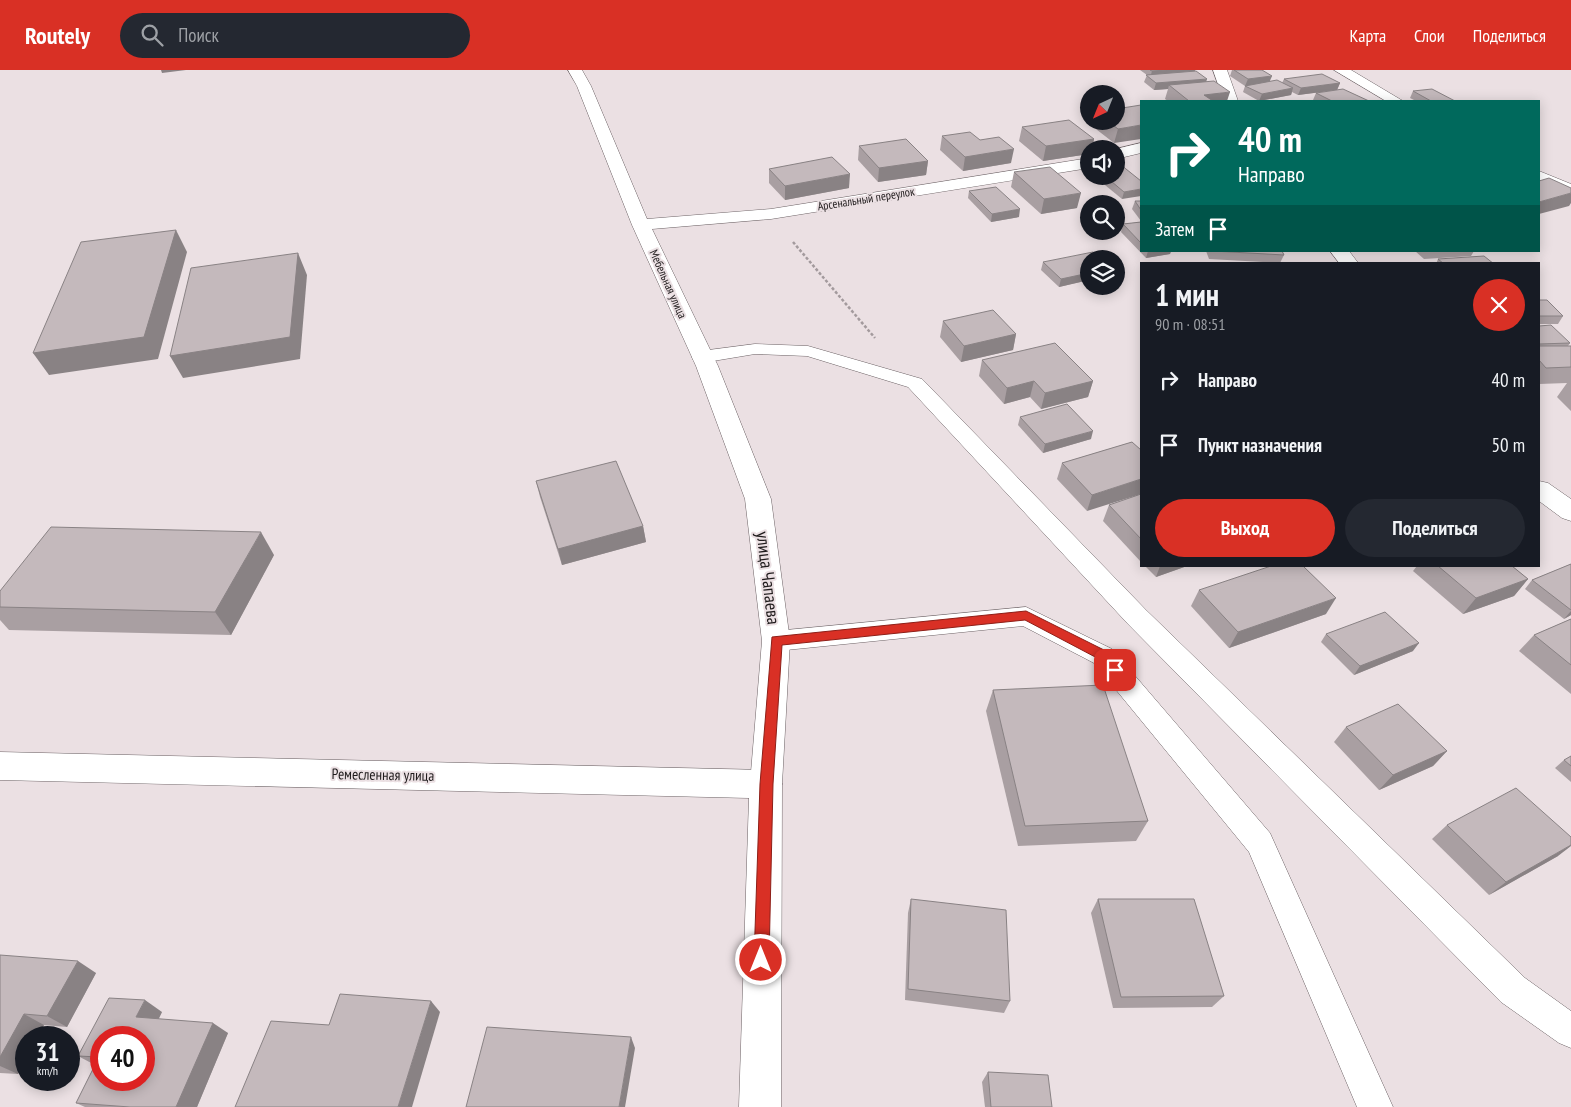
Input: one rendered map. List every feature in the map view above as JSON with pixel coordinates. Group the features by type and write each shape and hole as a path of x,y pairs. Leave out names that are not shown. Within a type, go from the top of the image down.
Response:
{"street":[{"name":"Мебельная улица","path":"575,70 584,86 641,225 701,357 707,366 758,499"},
{"path":"1220,70 1231,100"},
{"path":"1341,70 1394,100"},
{"path":"1125,152 1140,148"},
{"name":"Арсенальный переулок","path":"641,225 771,214 1080,164"},
{"path":"1540,176 1571,190"},
{"path":"1340,252 1348,262"},
{"path":"1540,489 1571,512"},
{"name":"улица Чапаева","path":"758,499 776,641 766,784 760,1107"},
{"name":"Ремесленная улица","path":"0,766 766,784"}],"lane":[{"path":"701,357 755,349 808,351 915,383 1144,624 1513,990 1571,1031"},
{"path":"776,641 1026,616 1103,656 1260,843 1375,1107"}],"path":[{"path":"771,214 824,280 915,383"}],"building":[{"path":"1234,70 1262,70 1272,76 1248,79"},
{"path":"1196,71 1207,79 1156,83 1146,75"},
{"path":"1322,74 1340,83 1301,88 1284,79"},
{"path":"1277,80 1293,88 1262,94 1245,86"},
{"path":"1214,81 1230,92 1204,95 1212,100 1188,100 1169,85"},
{"path":"1343,89 1367,100 1330,100 1316,93"},
{"path":"1432,89 1453,100 1429,100 1413,91"},
{"path":"1140,105 1140,125 1125,128 1125,108"},
{"path":"1069,120 1094,139 1046,146 1022,127"},
{"path":"970,132 980,140 999,137 1014,149 965,157 942,136"},
{"path":"906,139 928,161 879,168 859,146"},
{"path":"832,157 850,174 785,186 769,169"},
{"path":"1050,167 1081,193 1044,199 1014,172"},
{"path":"1125,168 1140,180 1140,189 1124,192 1116,185 1125,185"},
{"path":"1549,178 1571,188 1571,193 1540,202 1540,181"},
{"path":"996,187 1020,209 992,214 969,191"},
{"path":"1135,201 1140,201 1140,208"},
{"path":"1140,222 1140,242 1125,226 1125,224"},
{"path":"176,230 144,337 33,353 81,242"},
{"path":"1231,252 1282,252 1284,255"},
{"path":"298,253 290,337 170,356 191,268"},
{"path":"1080,255 1080,275 1061,279 1043,262"},
{"path":"1484,256 1492,262 1442,262 1438,259"},
{"path":"1540,300 1547,300 1563,316 1540,316"},
{"path":"993,310 1016,334 964,346 943,321"},
{"path":"1551,325 1570,343 1540,344 1540,326"},
{"path":"1055,343 1093,381 1045,393 1034,381 1007,388 982,360"},
{"path":"1540,346 1571,346 1571,367 1546,368 1540,361"},
{"path":"1067,404 1093,431 1045,444 1020,417"},
{"path":"1132,442 1140,449 1140,479 1092,495 1062,463"},
{"path":"616,461 643,526 558,549 536,481"},
{"path":"1140,494 1140,538 1109,505"},
{"path":"51,527 261,532 215,612 0,607 0,591"},
{"path":"1571,564 1571,610 1532,580"},
{"path":"1268,567 1304,567 1336,598 1238,632 1199,590"},
{"path":"1439,567 1513,567 1528,579 1476,598"},
{"path":"1385,612 1419,643 1360,666 1326,634"},
{"path":"1571,619 1571,665 1534,635"},
{"path":"1103,685 1148,821 1025,826 993,690"},
{"path":"1398,704 1447,751 1393,775 1346,727"},
{"path":"1571,756 1571,766 1564,760"},
{"path":"1516,788 1571,837 1571,845 1506,882 1447,825"},
{"path":"911,899 1006,910 1010,1001 908,989"},
{"path":"1098,899 1194,899 1224,996 1121,997"},
{"path":"0,955 78,961 47,1016 24,1014 17,1026 15,1026 15,1030 0,1057"},
{"path":"340,994 431,1001 398,1107 235,1107 271,1021 329,1025"},
{"path":"109,998 145,1000 136,1017 213,1023 176,1107 130,1107 76,1103 90,1075 90,1091 155,1091 155,1026 94,1026"},
{"path":"487,1027 631,1037 619,1107 466,1107"},
{"path":"90,1034 90,1057 80,1056 80,1052"},
{"path":"988,1072 1048,1075 1052,1107 991,1107"}],"route":[{"path":"761,960 766,784 772,720 776,641 1026,616 1103,656 1115,670"}]}
